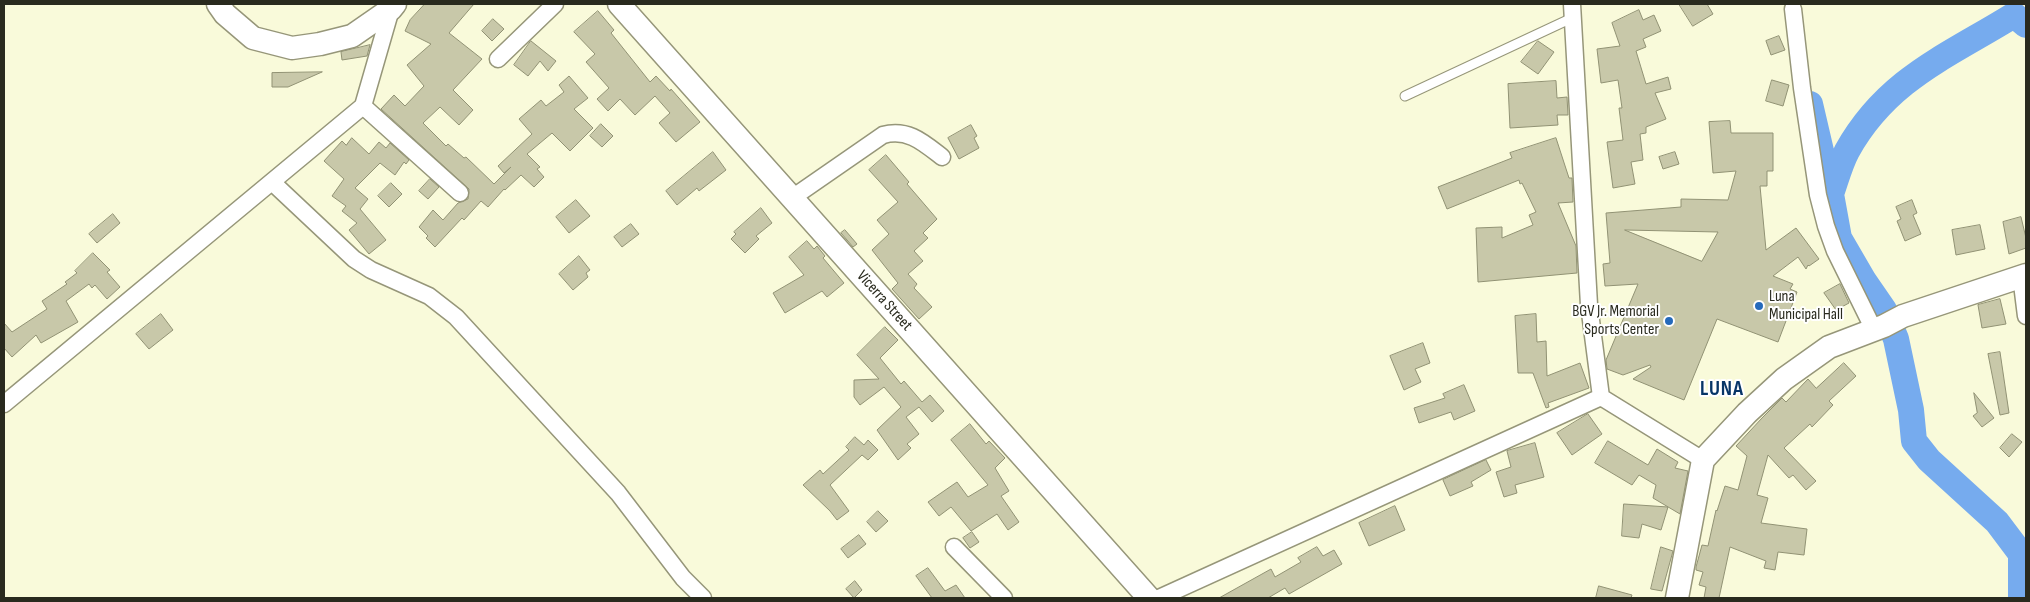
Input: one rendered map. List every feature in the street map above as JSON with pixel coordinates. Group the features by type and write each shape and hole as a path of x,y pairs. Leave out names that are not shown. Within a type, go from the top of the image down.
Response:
{"main road":[{"path":"218,4 225,14 253,38 292,48 320,44 352,36 393,6"},
{"name":"Vicerra Street","path":"619,4 1149,598"},
{"path":"1677,598 1703,460 1747,413 1784,379 1829,347 2024,275"}],"street":[{"path":"498,59 555,4"},
{"path":"4,404 364,106 393,6"},
{"path":"1793,9 1802,88 1818,195 1826,226 1839,259 1887,324"},
{"path":"1572,11 1589,305 1601,397"},
{"path":"364,106 460,193"},
{"path":"792,198 883,135 892,132 914,137 942,156"},
{"path":"272,182 354,259 371,270 429,296 456,317 618,493 683,578 703,598"},
{"path":"2024,275 2026,316"},
{"path":"1601,397 1703,460"},
{"path":"1159,598 1601,397"},
{"path":"954,547 1004,598"}],"lane":[{"path":"1405,96 1572,11"}],"building":[{"path":"425,4 474,4 449,33 482,59 453,90 473,110 459,125 440,107 423,123 446,146 448,144 464,158 466,157 494,184 511,167 504,173 498,166 532,134 519,119 541,100 546,106 564,92 559,85 569,76 588,98 574,109 593,128 570,151 552,133 527,154 540,167 537,169 544,177 534,187 521,175 504,189 488,207 481,201 435,247 419,227 433,210 443,220 458,203 468,199 469,189 381,109 394,95 405,106 424,86 407,65 431,44 405,31 410,20"},
{"path":"1679,4 1707,4 1713,14 1693,26"},
{"path":"1639,10 1643,20 1654,15 1661,31 1643,39 1646,47 1636,51 1646,84 1668,77 1671,89 1655,93 1666,119 1646,127 1646,133 1640,134 1643,160 1631,162 1635,184 1613,188 1607,142 1623,140 1619,108 1622,108 1618,80 1601,83 1597,49 1620,46 1612,23"},
{"path":"598,11 614,30 611,33 650,82 656,76 670,91 671,89 700,122 676,142 659,123 670,113 655,96 635,115 620,99 608,111 597,99 609,88 586,62 595,54 574,32"},
{"path":"493,19 504,29 492,41 482,31"},
{"path":"1779,36 1785,50 1771,55 1766,41"},
{"path":"531,41 556,61 548,71 540,61 528,76 514,65"},
{"path":"1538,41 1554,52 1538,74 1521,62"},
{"path":"370,45 367,56 342,60 341,52"},
{"path":"322,72 288,87 272,87 272,73"},
{"path":"1772,80 1789,85 1783,106 1766,101"},
{"path":"1556,81 1557,98 1567,97 1568,115 1557,115 1558,125 1510,128 1508,84"},
{"path":"1730,121 1731,133 1773,133 1773,171 1767,171 1767,186 1760,186 1766,250 1796,228 1819,259 1808,265 1806,269 1798,257 1773,276 1793,284 1790,289 1797,292 1778,342 1717,319 1684,400 1633,379 1651,367 1650,365 1623,375 1607,369 1606,360 1638,284 1605,286 1603,264 1610,263 1606,213 1681,207 1681,199 1728,200 1736,171 1713,173 1709,122","holes":["1625,230 1718,232 1702,261"]},
{"path":"601,124 613,136 602,147 590,136"},
{"path":"971,125 977,136 974,138 979,148 959,159 948,138"},
{"path":"352,138 369,154 379,142 386,148 390,143 409,160 406,164 404,162 395,175 380,163 355,188 368,199 360,209 386,240 369,254 349,230 357,223 342,211 346,206 332,196 344,179 324,161 342,141 346,145"},
{"path":"1556,138 1569,178 1572,178 1573,202 1558,203 1576,246 1577,273 1478,282 1476,228 1502,227 1502,238 1533,225 1529,215 1536,212 1519,180 1447,209 1438,187 1512,158 1510,153"},
{"path":"713,152 726,170 699,191 697,188 677,205 666,191"},
{"path":"1675,152 1679,164 1663,169 1659,157"},
{"path":"886,155 909,182 907,184 937,219 923,233 928,238 914,251 923,261 908,274 917,284 914,288 932,307 919,319 892,289 898,283 872,250 889,234 877,220 898,202 869,170"},
{"path":"430,179 439,187 428,199 419,191"},
{"path":"391,183 402,194 389,207 378,196"},
{"path":"576,200 590,216 569,233 556,217"},
{"path":"1912,200 1917,213 1913,215 1921,234 1905,241 1897,221 1901,219 1896,207"},
{"path":"761,208 772,223 756,236 759,239 745,253 731,239 736,234 734,232"},
{"path":"113,214 120,223 97,243 89,234"},
{"path":"2021,217 2026,238 2026,248 2009,254 2003,222"},
{"path":"631,224 639,234 622,247 614,237"},
{"path":"1980,225 1985,249 1956,255 1952,230"},
{"path":"845,230 857,244 853,247 841,233"},
{"path":"807,241 814,249 817,246 825,256 823,258 844,283 827,297 822,291 785,313 773,293 804,275 789,257"},
{"path":"93,253 110,270 107,272 120,287 107,299 95,285 92,288 89,284 66,301 78,322 41,343 36,335 12,357 4,348 4,323 12,332 47,309 42,301 67,284 65,282 77,273 75,271"},
{"path":"579,256 590,270 586,273 588,277 573,290 559,274"},
{"path":"1840,284 1849,303 1836,310 1824,293"},
{"path":"2000,299 2006,324 1982,328 1978,305"},
{"path":"161,314 173,330 149,349 136,334"},
{"path":"1536,314 1537,342 1546,341 1547,376 1580,363 1589,388 1548,403 1549,407 1546,408 1533,373 1518,373 1515,316"},
{"path":"885,327 898,340 880,358 901,384 904,381 922,402 930,395 944,411 932,422 919,407 906,417 919,434 907,444 911,448 898,460 877,430 901,407 884,387 860,405 854,397 854,380 879,379 857,355"},
{"path":"1423,343 1430,363 1415,369 1421,382 1404,390 1390,356"},
{"path":"2000,352 2009,413 2000,415 1988,354"},
{"path":"1844,363 1856,376 1829,401 1833,405 1812,427 1810,424 1784,448 1816,481 1806,490 1793,475 1789,478 1768,455 1757,495 1768,498 1761,523 1807,529 1804,555 1778,552 1775,570 1764,568 1766,561 1730,547 1719,598 1704,598 1706,587 1699,585 1703,572 1696,570 1696,567 1702,545 1708,546 1716,510 1725,486 1738,490 1747,456 1736,446 1782,398 1786,402 1808,379 1816,388"},
{"path":"1464,385 1475,411 1454,420 1451,412 1419,423 1414,408 1445,398 1443,394"},
{"path":"1974,393 1994,418 1982,427 1973,416 1977,413"},
{"path":"1588,414 1602,434 1572,455 1557,433"},
{"path":"970,424 986,444 989,441 1005,458 995,468 1009,491 1001,496 1019,522 1008,530 997,514 971,531 951,507 939,516 928,502 957,482 968,497 988,485 951,440"},
{"path":"2012,434 2022,442 2009,457 2000,448"},
{"path":"855,437 864,445 868,440 878,450 868,460 862,455 830,485 849,511 837,520 803,485 820,470 823,474 849,450 846,447"},
{"path":"1608,441 1648,465 1657,449 1678,462 1675,468 1688,471 1680,514 1653,498 1656,485 1639,475 1632,485 1595,463"},
{"path":"1535,443 1544,477 1515,485 1517,493 1504,497 1496,472 1511,467 1507,451"},
{"path":"1486,460 1491,470 1471,482 1473,486 1450,496 1443,480"},
{"path":"1624,504 1668,507 1661,530 1642,524 1639,538 1622,536"},
{"path":"1395,506 1405,530 1369,546 1359,523"},
{"path":"878,511 888,521 876,532 867,522"},
{"path":"972,532 979,542 970,548 963,538"},
{"path":"859,535 866,544 848,558 841,549"},
{"path":"1317,547 1323,556 1334,550 1342,564 1289,594 1285,588 1268,598 1219,598 1271,569 1275,577 1301,562 1298,558"},
{"path":"1661,547 1673,551 1662,591 1651,589"},
{"path":"928,568 945,591 956,585 965,598 932,598 916,576"},
{"path":"855,581 862,590 854,598 846,589"},
{"path":"1599,586 1632,595 1631,598 1596,598"}],"waterway":[{"path":"1831,194 1847,151 1863,126 1900,87 1943,57 2014,15 2026,25"},
{"path":"1810,104 1839,238 1864,281 1884,310 1896,339 1911,410 1914,441 1929,460 1997,522 2021,554 2021,598"}],"place":[{"name":"Luna Municipal Hall","path":"1759,306"},
{"name":"BGV Jr. Memorial Sports Center","path":"1669,321"}],"district":[{"name":"LUNA","path":"1722,390"}]}
